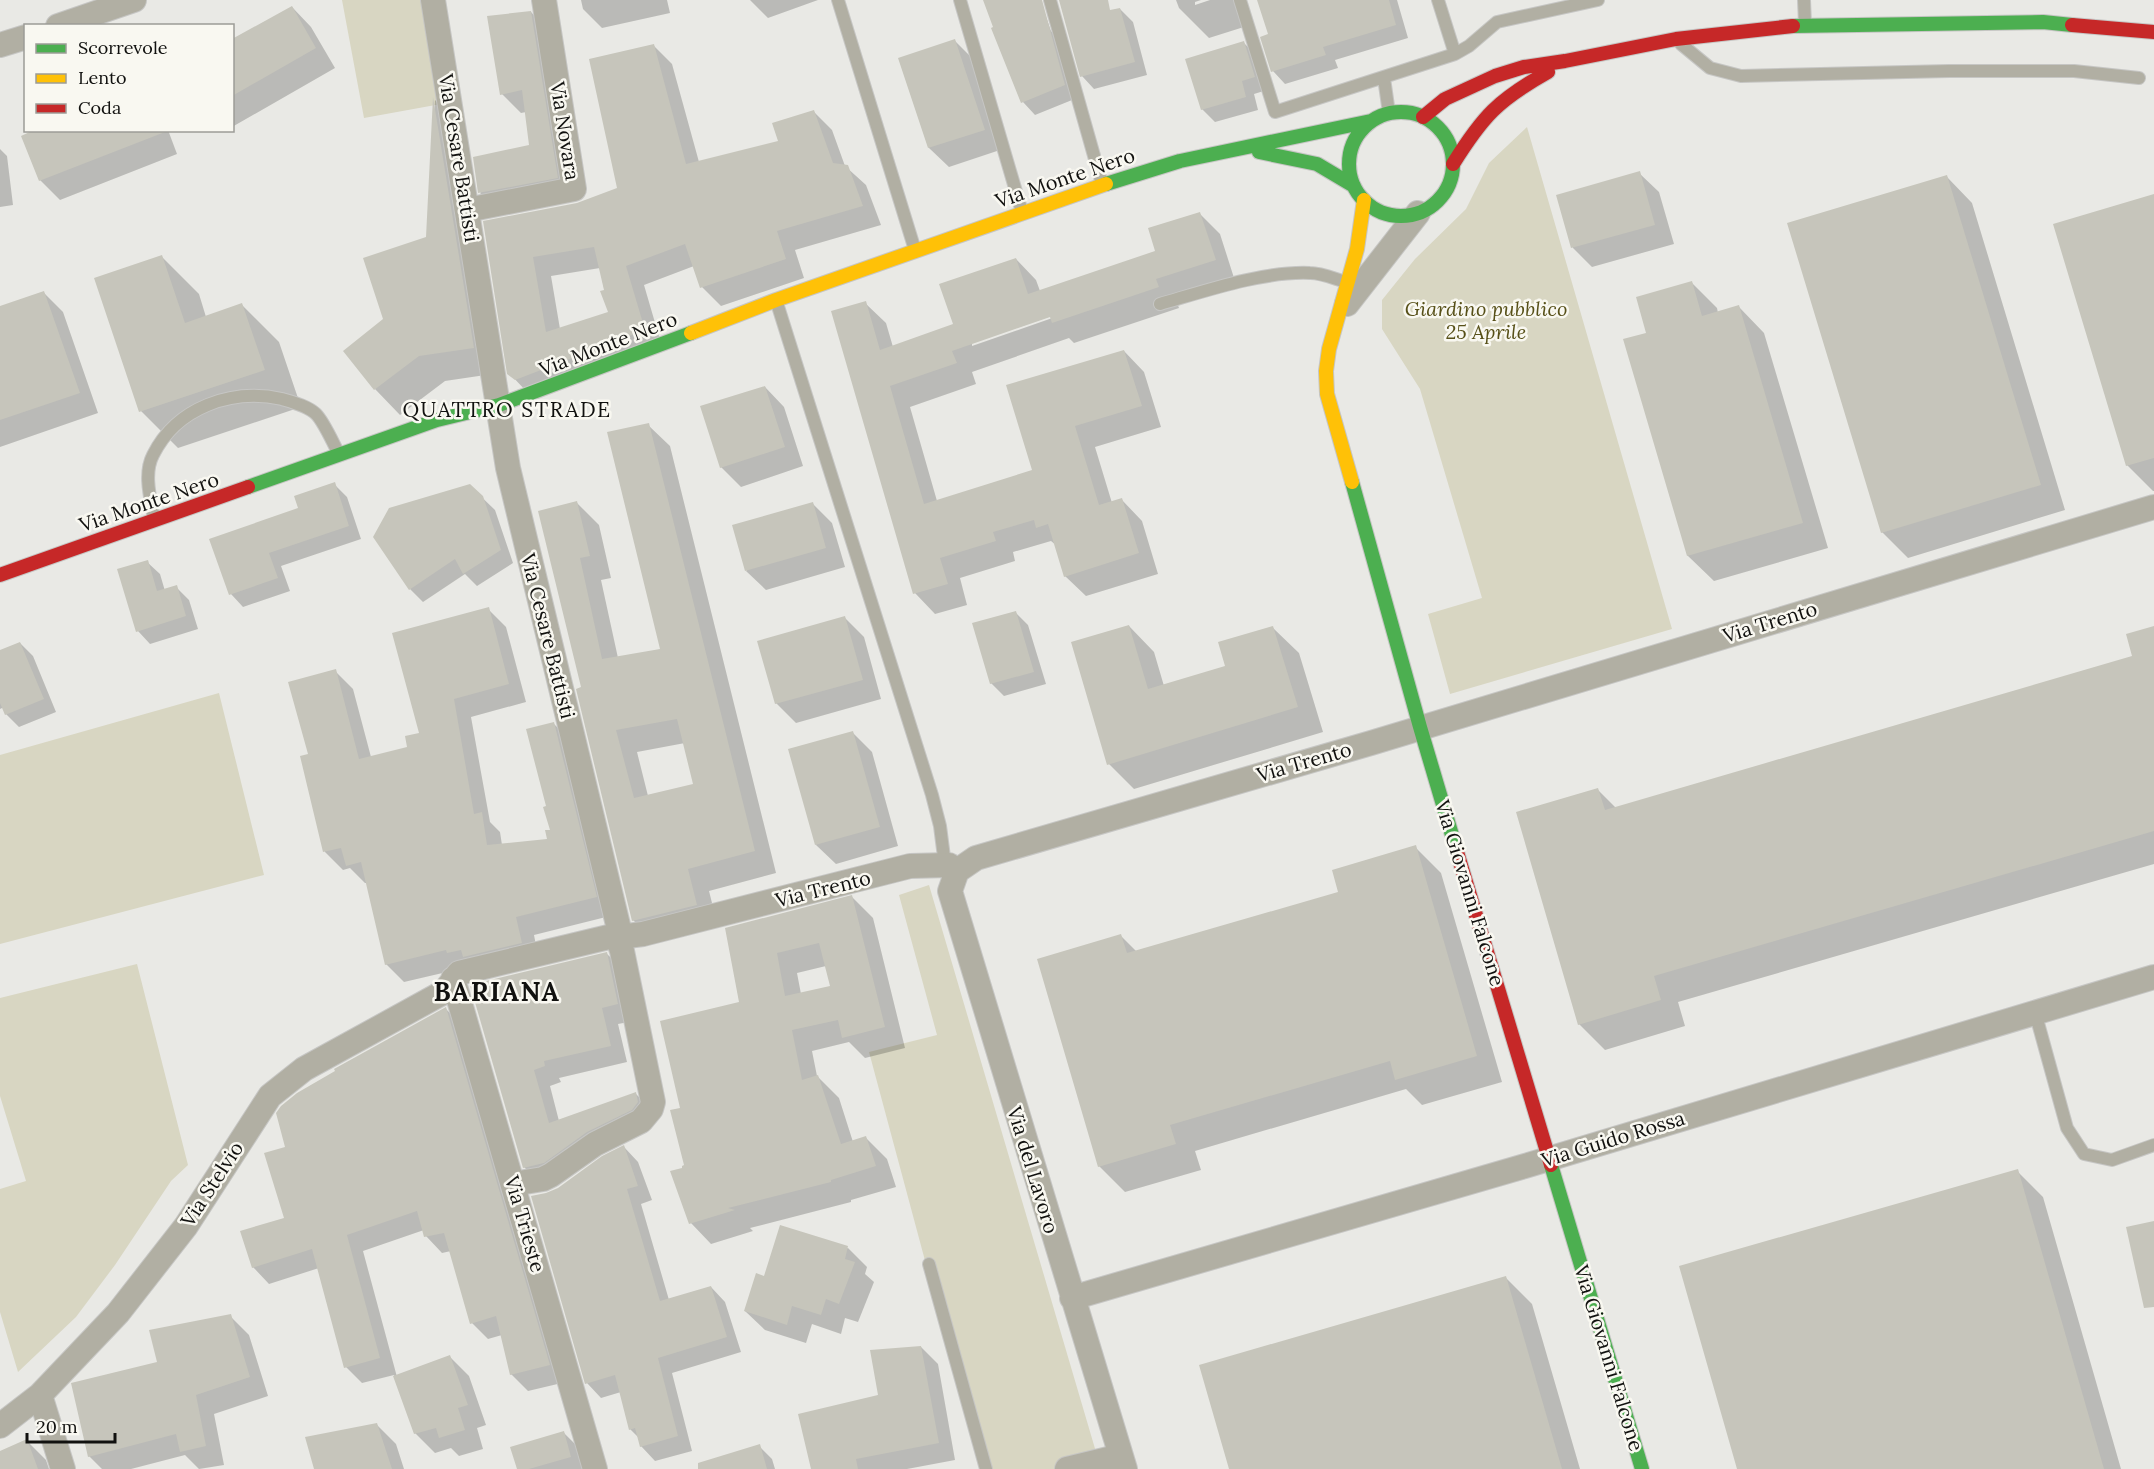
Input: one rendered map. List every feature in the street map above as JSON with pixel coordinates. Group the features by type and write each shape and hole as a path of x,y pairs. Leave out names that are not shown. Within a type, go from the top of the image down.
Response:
{"street":[{"path":"64,24 134,0"},
{"name":"Via Cesare Battisti","path":"433,0 508,468 618,925 617,935 652,1092 651,1109 640,1121 596,1143 543,1179 513,1184"},
{"name":"Via Novara","path":"467,210 574,189 544,0"},
{"path":"1423,117 1445,99 1495,76 1524,66 1565,61 1676,39 1805,25 2043,22 2154,32"},
{"path":"0,45 24,37"},
{"path":"1453,164 1489,112 1506,98 1565,61"},
{"path":"1406,112 1423,117 1445,136 1451,150 1453,164 1450,180 1443,194 1432,205 1418,213 1404,216 1376,209 1364,200 1354,186 1349,168 1350,151 1358,135 1371,121 1389,113 1406,112"},
{"name":"Via Monte Nero","path":"0,575 437,420 499,405 648,351 776,300 1102,185 1181,160 1371,121"},
{"name":"Via Monte Nero","path":"1230,151 1271,153 1317,164 1354,186"},
{"name":"Via Giovanni Falcone","path":"1364,200 1357,249 1329,349 1326,371 1327,394 1420,727 1642,1469"},
{"name":"Via Giovanni Falcone","path":"1340,314 1418,213"},
{"name":"Via Trento","path":"453,979 464,970 617,935 627,936 654,931 910,866 951,868 976,858 2154,507"},
{"name":"Via del Lavoro","path":"951,868 950,891 1123,1462"},
{"name":"Via Guido Rossa","path":"1072,1298 1549,1159 2154,977"},
{"name":"Via Trieste","path":"453,979 595,1469"},
{"name":"Via Stelvio","path":"0,1426 40,1395 118,1313 186,1226 270,1096 304,1069 444,992 453,979"},
{"path":"40,1395 63,1469"},
{"path":"1067,1469 1123,1462"}],"lane":[{"path":"838,0 915,250"},
{"path":"960,0 1023,213"},
{"path":"1050,0 1102,185"},
{"path":"1240,0 1275,112 1455,54 1469,46 1497,22 1598,0"},
{"path":"1438,0 1455,54"},
{"path":"1804,0 1805,25"},
{"path":"1676,39 1710,68 1741,76 1950,71 2074,71 2139,78"},
{"path":"1384,78 1389,113"},
{"path":"1160,304 1230,284 1289,273 1312,273 1347,282"},
{"path":"776,300 932,795 951,868"},
{"path":"154,520 148,478 151,457 178,423 199,408 225,398 264,395 292,402 315,414 340,455"},
{"path":"2036,1012 2067,1128 2084,1154 2112,1160 2154,1145"},
{"path":"929,1264 986,1469"}],"green space":[{"path":"342,0 422,0 441,104 364,118"},
{"name":"Giardino pubblico 25 Aprile","path":"1527,127 1672,629 1450,694 1428,614 1482,598 1420,389 1382,329 1382,300 1415,259 1466,209 1489,163"},
{"path":"219,693 264,875 0,944 0,755"},
{"path":"929,885 1101,1469 981,1469 869,1052 937,1035 899,895"},
{"path":"137,964 188,1165 171,1181 115,1265 76,1317 18,1372 0,1312 0,1189 26,1181 0,1096 0,998"}],"building":[{"path":"983,0 1042,0 1065,85 1021,103 991,28 993,27"},
{"path":"1059,0 1108,0 1110,10 1120,8 1135,62 1080,77"},
{"path":"1257,0 1389,0 1396,25 1323,47 1326,55 1271,72 1260,37 1268,34"},
{"path":"292,6 316,48 234,95 234,38"},
{"path":"531,11 558,178 478,193 473,157 529,145 522,90 500,95 487,16"},
{"path":"955,39 985,130 928,148 898,58"},
{"path":"1244,41 1255,77 1242,81 1246,97 1201,110 1185,59"},
{"path":"654,44 686,164 778,141 772,123 814,110 833,163 848,165 863,206 777,231 786,259 700,288 685,244 626,266 645,330 515,380 507,374 483,221 577,203 617,188 589,59","holes":["594,247 604,290 600,291 608,312 546,332 533,257"]},
{"path":"433,97 474,348 419,356 374,390 343,351 383,319 363,258 426,237"},
{"path":"30,132 165,132 39,181 21,136"},
{"path":"1640,171 1655,225 1571,248 1556,195"},
{"path":"1947,175 2041,485 1881,533 1787,223"},
{"path":"2154,194 2154,458 2126,466 2053,224"},
{"path":"1200,212 1216,260 1156,279 1159,287 1052,323 1050,317 952,351 957,363 890,386 924,504 1032,470 1006,385 1124,350 1142,406 1075,426 1099,505 1122,498 1139,553 1064,577 1048,524 1036,528 1034,520 993,532 996,541 940,558 948,584 913,594 831,311 866,301 880,350 953,324 939,284 1016,258 1028,294 1155,251 1148,228"},
{"path":"162,255 185,323 242,303 265,370 139,412 94,278"},
{"path":"1692,281 1702,316 1739,305 1803,523 1687,556 1623,339 1646,333 1636,297"},
{"path":"44,291 80,393 0,420 0,306"},
{"path":"765,386 785,447 720,468 700,406"},
{"path":"649,423 755,851 688,869 697,905 632,921 576,689 581,687 538,511 577,501 590,556 580,558 602,659 660,649 607,432","holes":["677,719 693,784 634,798 616,730"]},
{"path":"335,482 349,526 269,553 278,578 229,595 209,539 298,508 294,496"},
{"path":"470,484 483,496 501,550 463,574 455,559 409,590 373,537 389,508"},
{"path":"813,502 826,548 745,571 732,525"},
{"path":"148,560 157,591 177,585 186,616 136,632 117,569"},
{"path":"489,607 509,684 454,699 474,814 482,812 487,845 547,839 545,830 550,830 543,807 546,806 526,729 554,722 597,897 516,917 522,943 463,957 461,950 447,953 446,950 385,965 361,862 346,866 341,848 323,852 300,756 308,754 288,682 336,669 359,759 407,747 405,736 419,733 392,633"},
{"path":"1016,611 1034,672 990,684 972,623"},
{"path":"845,616 863,680 775,704 757,641"},
{"path":"1129,625 1148,689 1225,666 1218,642 1273,626 1298,707 1107,765 1071,642"},
{"path":"2154,626 2154,831 1654,976 1661,1000 1578,1025 1516,812 1598,788 1605,810 2132,656 2126,634"},
{"path":"20,642 44,699 5,715 0,703 0,650"},
{"path":"853,731 880,827 815,845 788,749"},
{"path":"1416,845 1477,1056 1395,1080 1390,1061 1170,1125 1176,1144 1098,1167 1037,959 1121,934 1127,953 1338,892 1332,870"},
{"path":"852,895 885,1027 842,1038 838,1020 792,1030 802,1080 818,1075 841,1144 866,1136 876,1166 831,1180 831,1182 728,1208 735,1210 689,1224 670,1171 682,1168 684,1165 670,1110 680,1108 660,1021 739,1002 725,928","holes":["819,943 830,986 785,996 777,953"]},
{"path":"607,952 618,1004 602,1008 611,1046 544,1061 545,1066 534,1070 549,1123 636,1092 638,1102 632,1110 587,1132 544,1163 523,1168 470,985"},
{"path":"446,1007 550,1365 510,1375 496,1316 470,1324 444,1233 424,1237 417,1211 347,1235 380,1358 344,1368 312,1249 252,1268 240,1231 284,1218 264,1153 285,1147 276,1113 281,1106 297,1093 335,1071 334,1069"},
{"path":"624,1145 638,1186 627,1189 660,1301 711,1286 727,1337 658,1358 678,1436 640,1447 635,1428 629,1430 615,1375 585,1384 531,1196 558,1188 602,1156"},
{"path":"2018,1169 2104,1469 1737,1469 1679,1266"},
{"path":"2154,1221 2154,1307 2144,1308 2126,1227"},
{"path":"780,1225 848,1246 845,1259 855,1262 839,1304 826,1299 821,1315 792,1306 787,1325 744,1311 756,1273 764,1276"},
{"path":"1506,1276 1562,1469 1229,1469 1199,1365"},
{"path":"231,1314 250,1377 196,1395 206,1446 180,1452 176,1434 88,1457 71,1383 157,1362 149,1330"},
{"path":"921,1346 939,1443 856,1459 858,1469 811,1469 798,1414 878,1395 870,1350"},
{"path":"450,1355 468,1405 458,1408 465,1430 439,1438 436,1428 414,1434 393,1376"},
{"path":"377,1423 392,1469 314,1469 305,1437"},
{"path":"564,1431 571,1457 529,1469 517,1469 510,1447"},
{"path":"27,1439 38,1469 0,1469 0,1451"},
{"path":"760,1444 767,1469 698,1469 698,1463"}],"traffic: fast":[{"path":"1793,26 2043,22 2072,25"},
{"path":"1401,112 1421,116 1430,121 1444,135 1449,144 1453,164 1449,184 1444,193 1430,207 1421,212 1401,216 1381,212 1372,207 1358,193 1353,184 1349,164 1353,144 1358,135 1372,121 1381,116 1401,112"},
{"path":"1106,184 1180,161 1371,121"},
{"path":"1259,152 1317,164 1354,186"},
{"path":"248,487 437,420 499,405 691,333"},
{"path":"1352,482 1457,852"},
{"path":"1551,1165 1642,1469"}],"traffic: slow":[{"path":"691,333 776,300 1106,184"},
{"path":"1352,482 1327,394 1326,371 1329,349 1357,249 1364,200"}],"traffic: jam":[{"path":"2072,25 2154,32"},
{"path":"1423,117 1445,99 1495,76 1524,67 1676,39 1793,26"},
{"path":"1453,164 1473,133 1493,110 1516,91 1548,72"},
{"path":"0,575 248,487"},
{"path":"1457,852 1551,1165"}],"district":[{"name":"QUATTRO STRADE","path":"507,410"},
{"name":"BARIANA","path":"497,992"}]}
